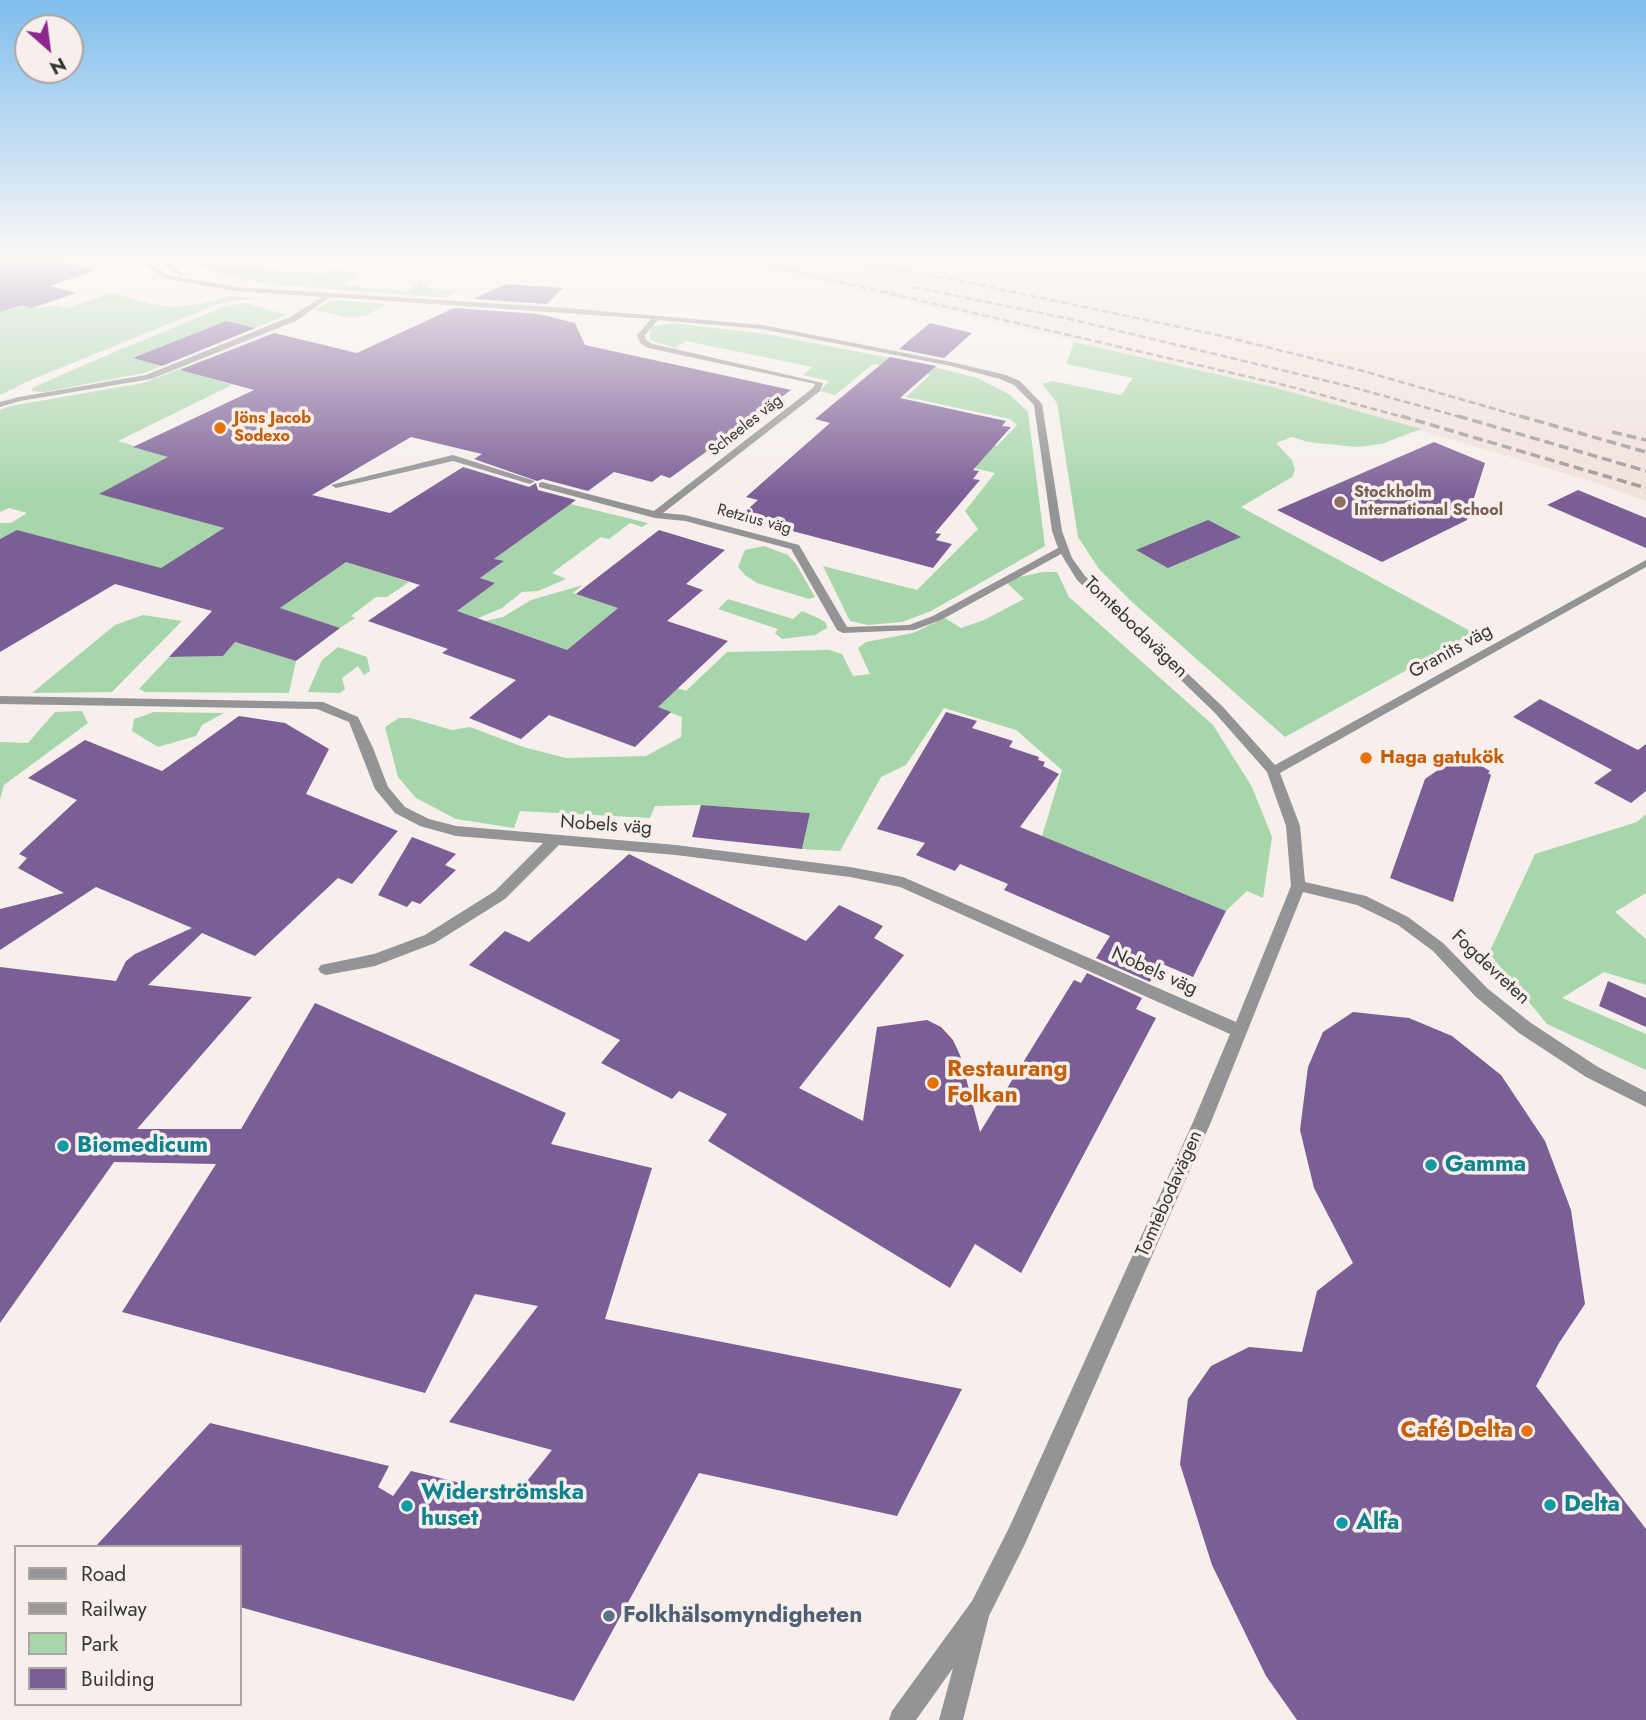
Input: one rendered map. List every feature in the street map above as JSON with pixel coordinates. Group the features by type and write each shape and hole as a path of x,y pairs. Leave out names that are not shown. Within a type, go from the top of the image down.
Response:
{"street":[{"path":"0,405 19,399 148,377 245,338"},
{"name":"Scheeles väg","path":"642,338 651,346 819,383 817,389 655,514"},
{"name":"Tomtebodavägen","path":"822,338 951,364 1017,383 1038,404 1057,531 1063,549 1081,578 1219,710 1273,771 1293,826 1298,886 1239,1031 1017,1536 980,1609 901,1720"},
{"path":"336,485 453,458 530,481"},
{"name":"Retzius väg","path":"542,485 795,547 843,630 910,628 937,618 1063,549"},
{"name":"Granits väg","path":"1273,771 1646,563"},
{"name":"Nobels väg","path":"0,700 318,705 354,720 368,748 382,789 400,810 425,822 456,831 676,850 850,872 903,882 1239,1031"},
{"path":"326,969 374,960 430,939 500,895 554,841"},
{"name":"Fogdevreten","path":"1298,886 1361,900 1403,921 1438,947 1482,993 1525,1028 1592,1072 1646,1100"},
{"name":"Tomtebodavägen","path":"951,1720 980,1609"}],"shaded area":[{"path":"1062,338 1646,338 1646,501 1594,482 1277,388"}],"green space":[{"path":"0,338 133,338 33,379 0,395"},
{"path":"148,338 230,338 144,373 44,392 32,391 32,388"},
{"path":"789,338 895,359 885,366 873,364 835,395 820,391 829,381 803,375 812,367 686,341 675,348 650,340"},
{"path":"1074,342 1277,388 1421,429 1381,444 1357,447 1308,442 1292,437 1276,443 1292,460 1295,470 1292,477 1241,507 1474,633 1285,737 1132,602 1099,569 1078,537 1057,403 1042,384 1053,381 1121,395 1133,378 1066,364"},
{"path":"206,359 216,362 192,373 232,385 118,441 279,490 100,494 224,528 160,569 17,530 0,539 0,523 11,523 27,513 9,508 0,512 0,410 143,383"},
{"path":"911,361 977,378 1009,394 1028,412 1045,546 931,611 902,622 868,625 850,621 823,566 917,590 978,529 965,511 995,473 873,444 894,424 997,446 1017,425 1010,419 906,397 930,375 903,369"},
{"path":"570,504 648,523 642,527 630,523 609,539 601,537 552,573 566,579 538,591 522,592 502,608 464,624 436,644 420,639 494,583 480,578 503,562 494,559"},
{"path":"764,546 788,555 815,597 809,599 757,583 745,575 738,567 745,550"},
{"path":"322,554 409,582 387,597 376,597 351,616 355,618 340,628 280,608 303,592"},
{"path":"1057,572 1069,597 1213,725 1252,787 1272,837 1263,898 1247,891 1226,911 1042,836 1062,770 1016,730 944,708 906,765 881,777 840,851 802,849 810,813 701,805 655,806 650,818 520,811 514,828 456,819 416,798 398,777 385,727 399,718 410,718 452,730 470,727 523,747 566,758 646,756 681,737 682,717 605,688 625,670 686,691 727,652 829,650 842,654 853,676 870,674 858,648 866,642 913,633 945,618 961,628 984,620 1024,599 1004,580"},
{"path":"583,585 573,593 618,608 567,650 485,621 503,617 531,600"},
{"path":"728,599 793,619 802,611 826,623 827,628 815,635 782,639 775,633 778,629 718,609"},
{"path":"143,615 182,621 112,692 32,693 115,625"},
{"path":"235,642 296,661 289,693 145,692 139,689 169,657 223,656"},
{"path":"338,647 367,657 370,671 364,675 358,666 342,678 345,689 340,693 308,692 322,660"},
{"path":"82,711 88,723 4,785 0,800 0,742 28,743 55,712"},
{"path":"154,712 224,713 202,725 196,736 158,747 132,731 134,719"},
{"path":"1646,814 1646,893 1615,912 1646,939 1646,985 1604,972 1562,998 1646,1034 1646,1070 1547,1024 1489,953 1535,854 1637,822"}],"building":[{"path":"183,338 230,338 162,366 133,358"},
{"path":"261,338 296,338 357,353 389,338 582,338 585,345 791,390 670,478 661,475 652,482 614,472 588,491 543,479 537,481 474,459 482,454 411,437 312,495 390,513 463,467 529,487 536,483 538,490 576,500 494,559 504,561 480,578 495,583 457,611 567,650 618,608 576,594 659,530 725,550 686,584 703,590 667,621 728,641 658,707 671,712 635,747 549,715 521,739 469,718 516,680 442,653 448,649 368,621 420,585 346,562 280,608 340,628 296,661 235,642 223,656 169,657 212,611 115,584 0,652 0,539 17,530 161,568 224,528 99,494 168,457 133,447 254,390 180,370"},
{"path":"912,338 966,338 944,358 899,349"},
{"path":"890,357 936,366 900,398 1006,421 1002,426 1011,427 973,470 979,471 973,479 980,480 935,533 941,534 936,540 952,544 933,568 739,517 758,500 746,497 830,423 815,419"},
{"name":"Stockholm International School","path":"1434,442 1485,463 1467,520 1382,562 1277,510"},
{"path":"1578,490 1646,518 1646,548 1547,505"},
{"path":"1208,520 1241,537 1168,568 1136,550"},
{"path":"1540,699 1638,750 1646,744 1646,791 1631,803 1594,783 1612,770 1513,717"},
{"path":"946,712 977,721 972,728 1013,741 1009,747 1039,757 1038,760 1045,762 1043,766 1059,774 1020,827 1226,911 1193,977 1160,963 1150,982 1096,958 1110,936 1004,890 1008,884 960,864 955,871 916,855 925,843 877,829"},
{"path":"239,716 285,723 329,749 306,794 398,831 352,884 338,878 255,956 202,933 148,985 252,997 137,1129 241,1129 315,1003 566,1113 551,1144 652,1168 605,1319 962,1389 897,1516 699,1473 574,1701 242,1608 242,1545 97,1545 210,1423 389,1466 378,1487 393,1496 411,1471 515,1496 552,1450 449,1422 538,1306 475,1294 425,1393 122,1312 216,1164 114,1162 0,1323 0,967 116,981 126,961 135,954 192,928 96,887 0,950 0,909 64,893 18,868 27,858 19,854 77,800 28,778 85,740 162,771"},
{"path":"1461,754 1490,771 1488,773 1491,775 1453,902 1390,878 1425,779"},
{"path":"701,805 810,813 802,849 692,837"},
{"path":"412,837 456,854 445,865 456,870 420,904 412,901 407,907 378,895"},
{"path":"629,854 806,941 839,905 883,926 874,938 904,955 799,1088 863,1121 877,1027 927,1020 941,1027 953,1040 960,1055 980,1132 1074,980 1081,983 1087,973 1142,998 1136,1009 1156,1018 1021,1273 975,1244 950,1288 708,1141 727,1114 679,1091 672,1099 601,1063 620,1040 469,965 505,931 529,942"},
{"path":"1608,981 1646,998 1646,1027 1599,1006"},
{"path":"1353,1012 1409,1018 1452,1036 1501,1075 1545,1141 1571,1210 1585,1304 1559,1343 1536,1386 1646,1529 1646,1720 1297,1720 1266,1676 1212,1565 1180,1464 1188,1399 1211,1366 1249,1347 1302,1352 1317,1291 1353,1263 1314,1188 1300,1130 1308,1067 1323,1032"}],"railway":[{"path":"1083,338 1288,386 1407,418"},
{"path":"1149,338 1348,386 1464,418"},
{"path":"1231,338 1363,371 1526,418"},
{"path":"1401,416 1646,488"},
{"path":"1458,416 1646,471"},
{"path":"1520,416 1646,452"},
{"path":"1612,432 1646,440"}],"place":[{"name":"Jöns Jacob Sodexo","path":"220,428"},
{"name":"Stockholm International School","path":"1340,502"},
{"name":"Haga gatukök","path":"1366,758"},
{"name":"Restaurang Folkan","path":"933,1083"},
{"name":"Biomedicum","path":"63,1146"},
{"name":"Gamma","path":"1431,1165"},
{"name":"Café Delta","path":"1527,1431"},
{"name":"Delta","path":"1550,1505"},
{"name":"Widerströmska huset","path":"407,1506"},
{"name":"Alfa","path":"1342,1523"},
{"name":"Folkhälsomyndigheten","path":"609,1616"}]}
